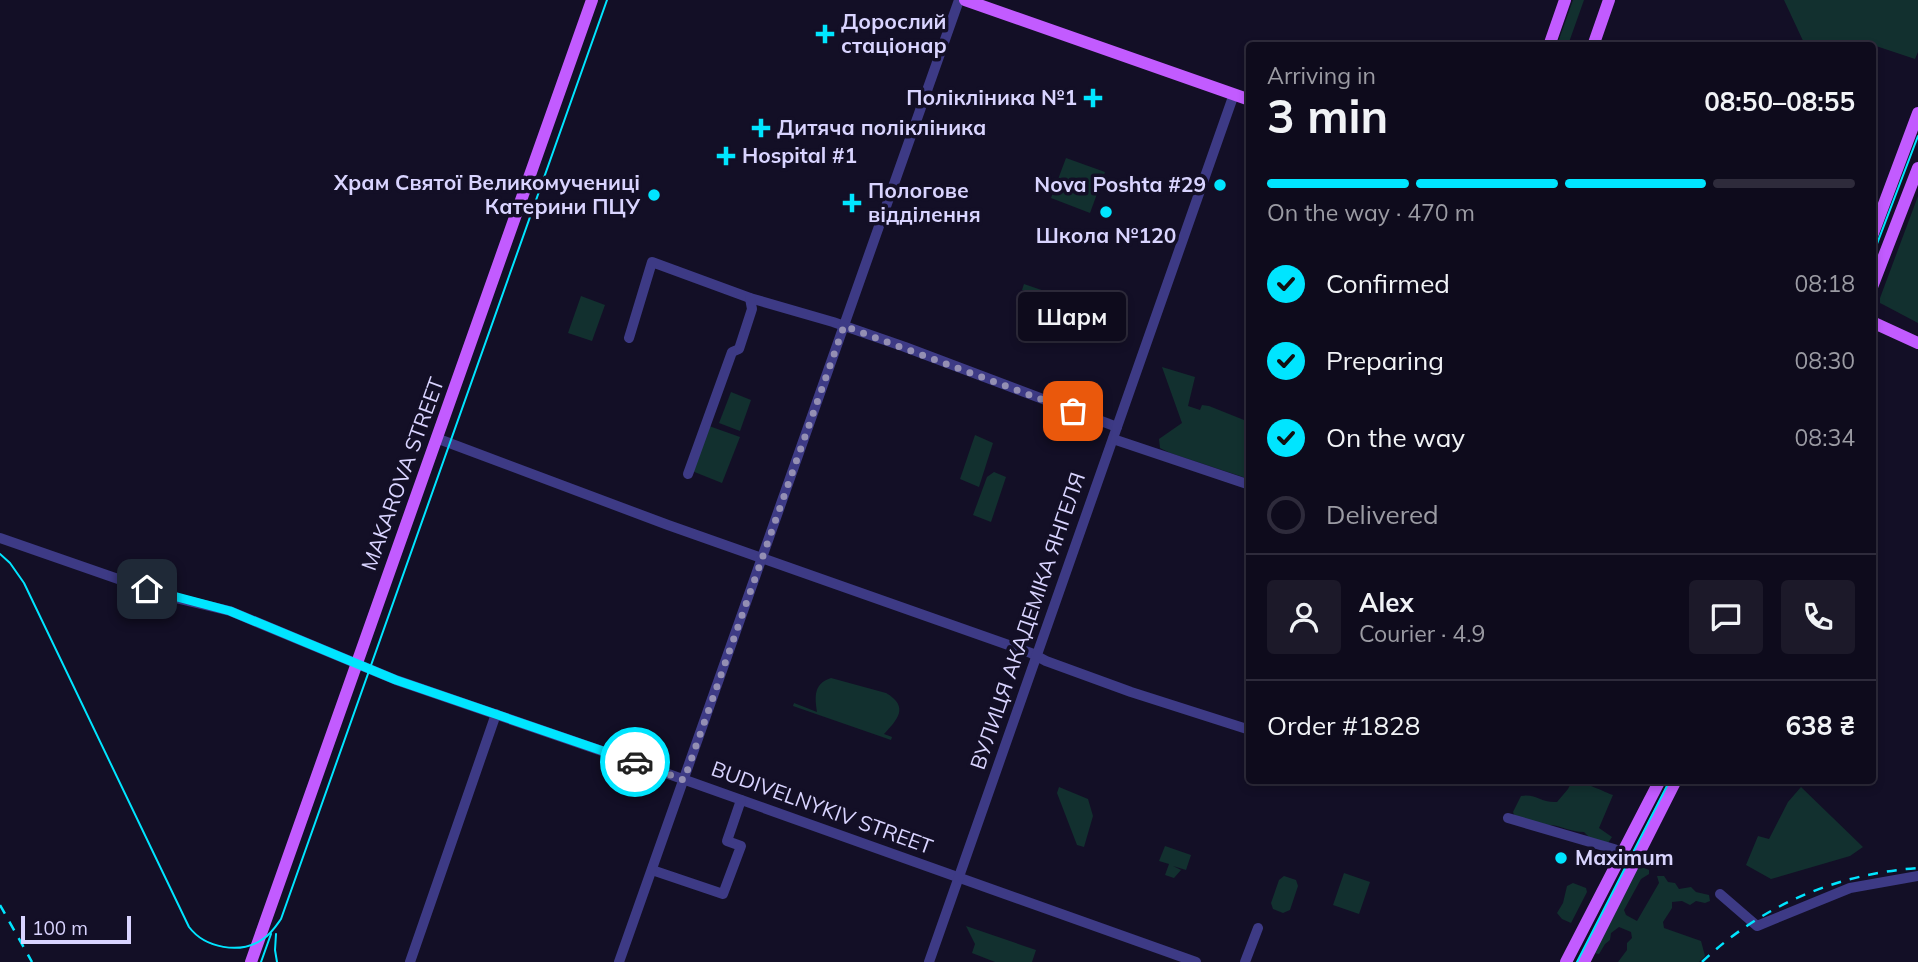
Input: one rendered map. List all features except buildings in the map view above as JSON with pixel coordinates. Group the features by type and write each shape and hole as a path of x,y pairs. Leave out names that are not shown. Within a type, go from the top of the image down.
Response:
{"main road":[{"name":"MAKAROVA STREET","path":"251,962 592,0"},
{"path":"965,0 1246,98"},
{"path":"1550,42 1566,0"},
{"path":"1594,42 1609,0"},
{"path":"1876,225 1918,113"},
{"path":"1876,277 1918,168"},
{"path":"1876,324 1918,344"},
{"path":"1566,962 1658,784"},
{"path":"1584,962 1674,784"}],"street":[{"path":"619,962 959,0"},
{"name":"ВУЛИЦЯ АКАДЕМІКА ЯНГЕЛЯ","path":"929,962 1234,94"},
{"path":"629,338 653,262 750,298 844,326 1117,426"},
{"path":"688,474 732,352 739,349 752,309 750,298"},
{"path":"436,438 1143,696 1246,729"},
{"path":"1113,439 1246,484"},
{"name":"BUDIVELNYKIV STREET","path":"0,538 167,596 230,611 396,680 1196,962"},
{"path":"410,962 496,714"},
{"path":"652,870 723,894 741,846 727,841 741,800"},
{"path":"1508,818 1622,853 1636,860"},
{"path":"1720,894 1757,926 1850,888 1918,876"},
{"path":"1245,962 1258,928"}],"green space":[{"path":"1573,0 1584,0 1569,42 1558,42"},
{"path":"1784,0 1918,0 1918,52 1915,59 1876,46 1876,42 1804,42"},
{"path":"1066,158 1105,172 1090,213 1051,198"},
{"path":"1918,196 1918,323 1880,303 1880,298"},
{"path":"1024,284 1094,308 1092,315 1022,290"},
{"path":"581,296 605,305 592,341 568,333"},
{"path":"1162,367 1195,377 1188,406 1200,410 1202,405 1209,406 1246,421 1246,478 1160,448 1159,439 1182,423"},
{"path":"731,392 751,400 740,431 719,423"},
{"path":"709,426 740,437 722,483 692,471"},
{"path":"975,435 993,443 979,487 960,479"},
{"path":"994,472 1006,477 991,522 973,515 987,477"},
{"path":"831,678 886,693 898,703 897,719 884,734 892,737 891,740 793,706 794,703 817,712 818,687"},
{"path":"1570,784 1586,784 1613,795 1599,828 1612,837 1608,843 1590,838 1584,832 1515,817 1513,812 1521,796 1557,802"},
{"path":"1059,787 1088,799 1093,816 1084,847 1077,845 1057,793"},
{"path":"1801,787 1863,847 1850,856 1771,879 1746,865 1758,836 1769,839 1788,802"},
{"path":"1165,846 1191,855 1186,870 1173,866 1181,870 1174,878 1165,875 1169,864 1159,861"},
{"path":"1640,866 1649,870 1649,874 1641,879 1624,910 1626,915 1637,921 1659,883 1657,876 1664,876 1679,889 1691,887 1696,892 1709,895 1710,901 1705,903 1696,901 1690,905 1682,901 1672,902 1672,908 1663,922 1664,928 1701,941 1705,956 1699,962 1618,962 1632,938 1631,932 1619,927 1611,933 1610,940 1599,954 1593,953 1636,868"},
{"path":"1344,873 1370,882 1359,914 1333,905"},
{"path":"1284,876 1296,880 1298,886 1290,910 1283,913 1273,909 1271,903 1279,880"},
{"path":"1573,883 1586,888 1587,892 1571,923 1557,913 1563,903 1567,886"},
{"path":"966,926 1036,950 1032,962 995,962 972,953 975,944"}],"tram line":[{"path":"0,554 24,583 189,927 204,940 223,947 244,947 263,939 281,919 607,0"},
{"path":"1876,246 1918,136"},
{"path":"1577,962 1668,784"},
{"path":"261,962 271,934"},
{"path":"276,934 277,962"}],"railway":[{"path":"1702,962 1750,924 1802,896 1858,877 1918,868"},
{"path":"0,905 32,962"}],"way so far":[{"path":"635,762 684,780 844,326 905,346 1073,411"}],"place":[{"name":"Дорослий стаціонар","path":"825,34"},
{"name":"Полікліника №1","path":"1093,98"},
{"name":"Дитяча полікліника","path":"761,128"},
{"name":"Hospital #1","path":"726,156"},
{"name":"Nova Poshta #29","path":"1220,185"},
{"name":"Храм Святої Великомучениці Катерини ПЦУ","path":"654,195"},
{"name":"Пологове відділення","path":"852,203"},
{"name":"Школа №120","path":"1106,212"},
{"name":"Шарм","path":"1073,411"},
{"name":"Maximum","path":"1561,858"}],"route":[{"path":"147,589 230,611 396,680 635,762"}]}
